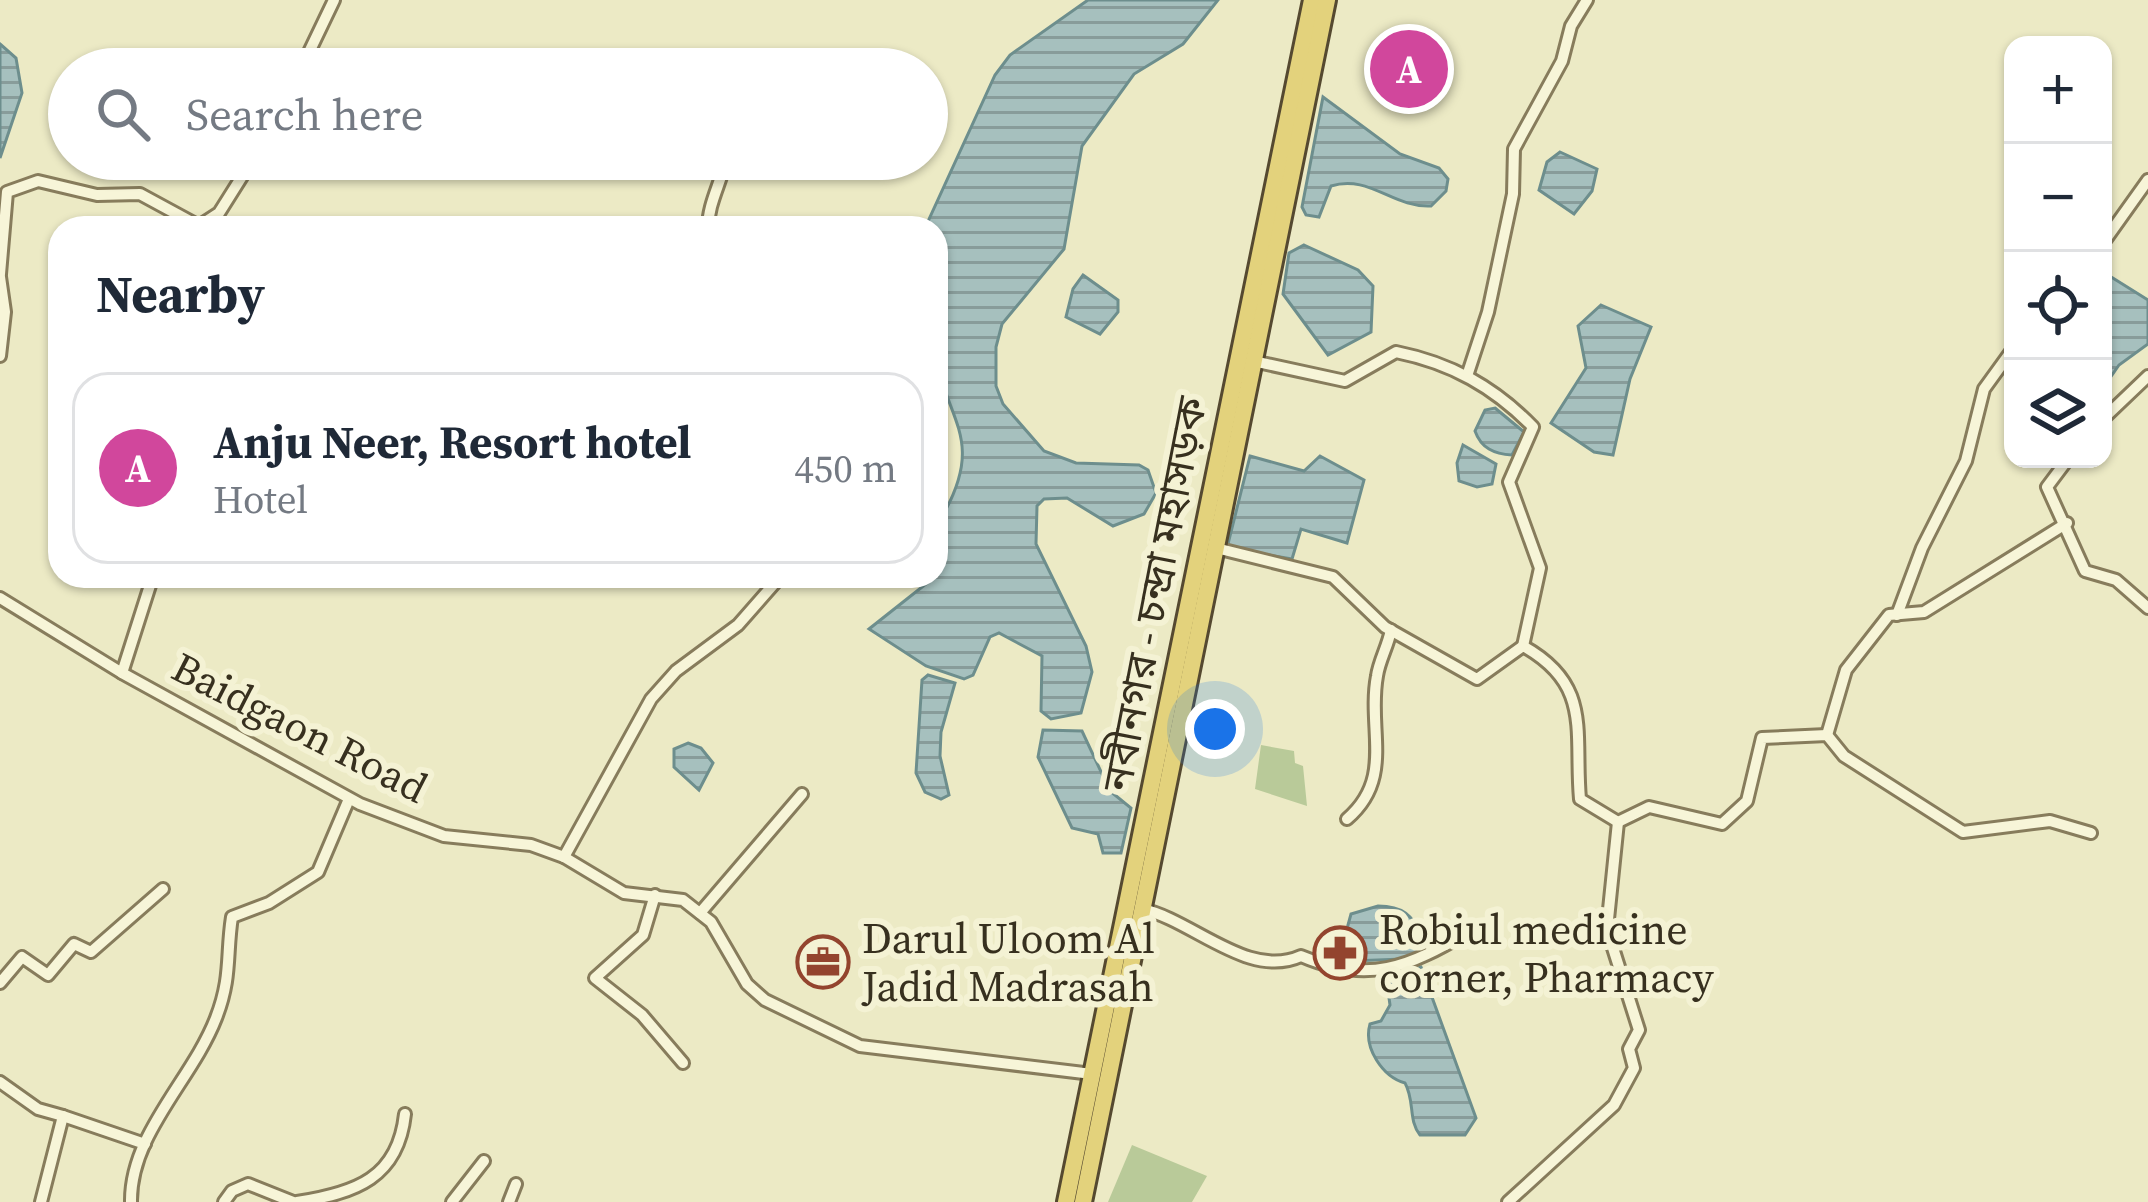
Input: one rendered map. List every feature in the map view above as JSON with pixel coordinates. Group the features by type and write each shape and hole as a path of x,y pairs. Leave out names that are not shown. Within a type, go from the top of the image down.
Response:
{"highway":[{"name":"নবীনগর - চন্দ্রা মহাসড়ক","path":"1066,1202 1312,0"},
{"name":"নবীনগর - চন্দ্রা মহাসড়ক","path":"1083,1202 1327,0"}],"street":[{"path":"311,48 334,0"},
{"path":"1467,376 1488,312 1513,194 1514,149 1562,61 1571,26 1587,0"},
{"path":"2112,230 2148,179"},
{"path":"214,216 240,180"},
{"path":"708,216 722,180"},
{"path":"0,356 7,192 19,183 38,181 98,195 140,194 181,216"},
{"path":"1216,548 1333,577 1391,630 1477,679 1523,646 1540,568 1508,482 1533,427 1508,401 1467,376 1396,352 1345,381 1253,361"},
{"path":"1897,614 1922,548 1966,460 1984,389 2006,360"},
{"path":"2112,410 2148,376"},
{"path":"2061,468 2047,487 2085,571 2116,580 2148,608"},
{"path":"1826,734 1853,657 1889,615 1924,612 2067,524"},
{"path":"122,673 149,588"},
{"path":"564,857 651,699 676,671 738,625 770,588"},
{"name":"Baidgaon Road","path":"0,598 122,673 349,799 445,836 531,845 564,857 605,886 683,900 700,913"},
{"path":"1347,819 1366,802 1377,771 1377,674 1391,630"},
{"path":"1523,646 1552,667 1576,697 1580,799 1618,822"},
{"path":"1618,822 1648,807 1722,824 1747,801 1762,738 1826,734"},
{"path":"1826,734 1844,756 1963,832 2050,821 2091,833"},
{"path":"802,794 700,913 711,922 747,984 765,1000 860,1046 1092,1074"},
{"path":"131,1202 133,1167 195,1065 216,1018 233,955 232,917 269,903 318,872 349,799"},
{"path":"1508,1202 1615,1105 1634,1068 1629,1049 1639,1030 1607,929 1618,822"},
{"path":"0,983 22,957 48,975 74,944 91,952 163,889"},
{"path":"655,895 643,935 595,978 642,1015 683,1063"},
{"path":"1142,909 1187,923 1221,947 1283,964 1301,956 1337,971 1399,966 1468,932"},
{"path":"0,1082 38,1109 145,1144"},
{"path":"224,1202 232,1191 248,1184 295,1202 339,1196 379,1172 401,1150 405,1114"},
{"path":"41,1202 63,1116"},
{"path":"452,1202 484,1161"},
{"path":"509,1202 516,1184"}],"green space":[{"path":"1261,745 1294,751 1295,763 1303,766 1307,806 1255,789"},
{"path":"1132,1145 1207,1176 1192,1202 1108,1202"}],"water":[{"path":"1088,0 1218,0 1183,44 1134,74 1082,146 1064,249 1002,324 996,347 996,386 1003,404 1044,451 1076,463 1139,465 1148,470 1156,493 1144,514 1113,526 1067,498 1044,499 1037,506 1036,544 1086,646 1092,672 1081,713 1051,719 1041,711 1042,656 999,633 990,637 973,675 964,679 926,666 869,629 921,588 948,588 948,504 962,465 962,446 948,398 948,216 930,216 995,75 1010,55"},
{"path":"0,44 16,58 22,93 0,158"},
{"path":"1323,97 1400,154 1439,168 1448,179 1446,191 1431,206 1417,205 1345,183 1331,186 1319,217 1306,215 1302,207"},
{"path":"1560,152 1597,169 1592,191 1574,214 1539,190 1547,162"},
{"path":"1304,245 1358,270 1373,286 1371,332 1328,355 1283,294 1289,253"},
{"path":"1083,275 1118,300 1118,312 1100,334 1066,317 1073,289"},
{"path":"2112,278 2148,300 2148,344 2112,375"},
{"path":"1601,305 1651,327 1630,379 1613,455 1594,452 1551,423 1586,368 1578,326"},
{"path":"1495,408 1524,432 1512,455 1489,449 1475,431 1485,410"},
{"path":"1463,445 1496,464 1492,484 1477,487 1459,481 1457,463"},
{"path":"1250,456 1304,471 1320,456 1364,480 1347,543 1301,529 1292,559 1227,548"},
{"path":"928,675 955,683 941,732 940,756 949,795 941,799 925,792 916,773 922,680"},
{"path":"1043,730 1082,731 1110,791 1131,808 1121,853 1103,853 1098,834 1072,828 1038,757"},
{"path":"688,743 701,748 713,763 699,790 674,767 674,749"},
{"path":"1378,906 1400,910 1411,918 1423,937 1418,953 1403,959 1352,961 1342,947 1351,914"},
{"path":"1421,967 1476,1118 1465,1135 1420,1135 1405,1083 1382,1068 1369,1042 1370,1024 1381,1021 1390,1005 1386,976"}],"place":[{"name":"Anju Neer, Resort hotel","path":"1409,69"},
{"name":"Robiul medicine corner, Pharmacy","path":"1340,953"},
{"name":"Darul Uloom Al Jadid Madrasah","path":"823,962"}]}
